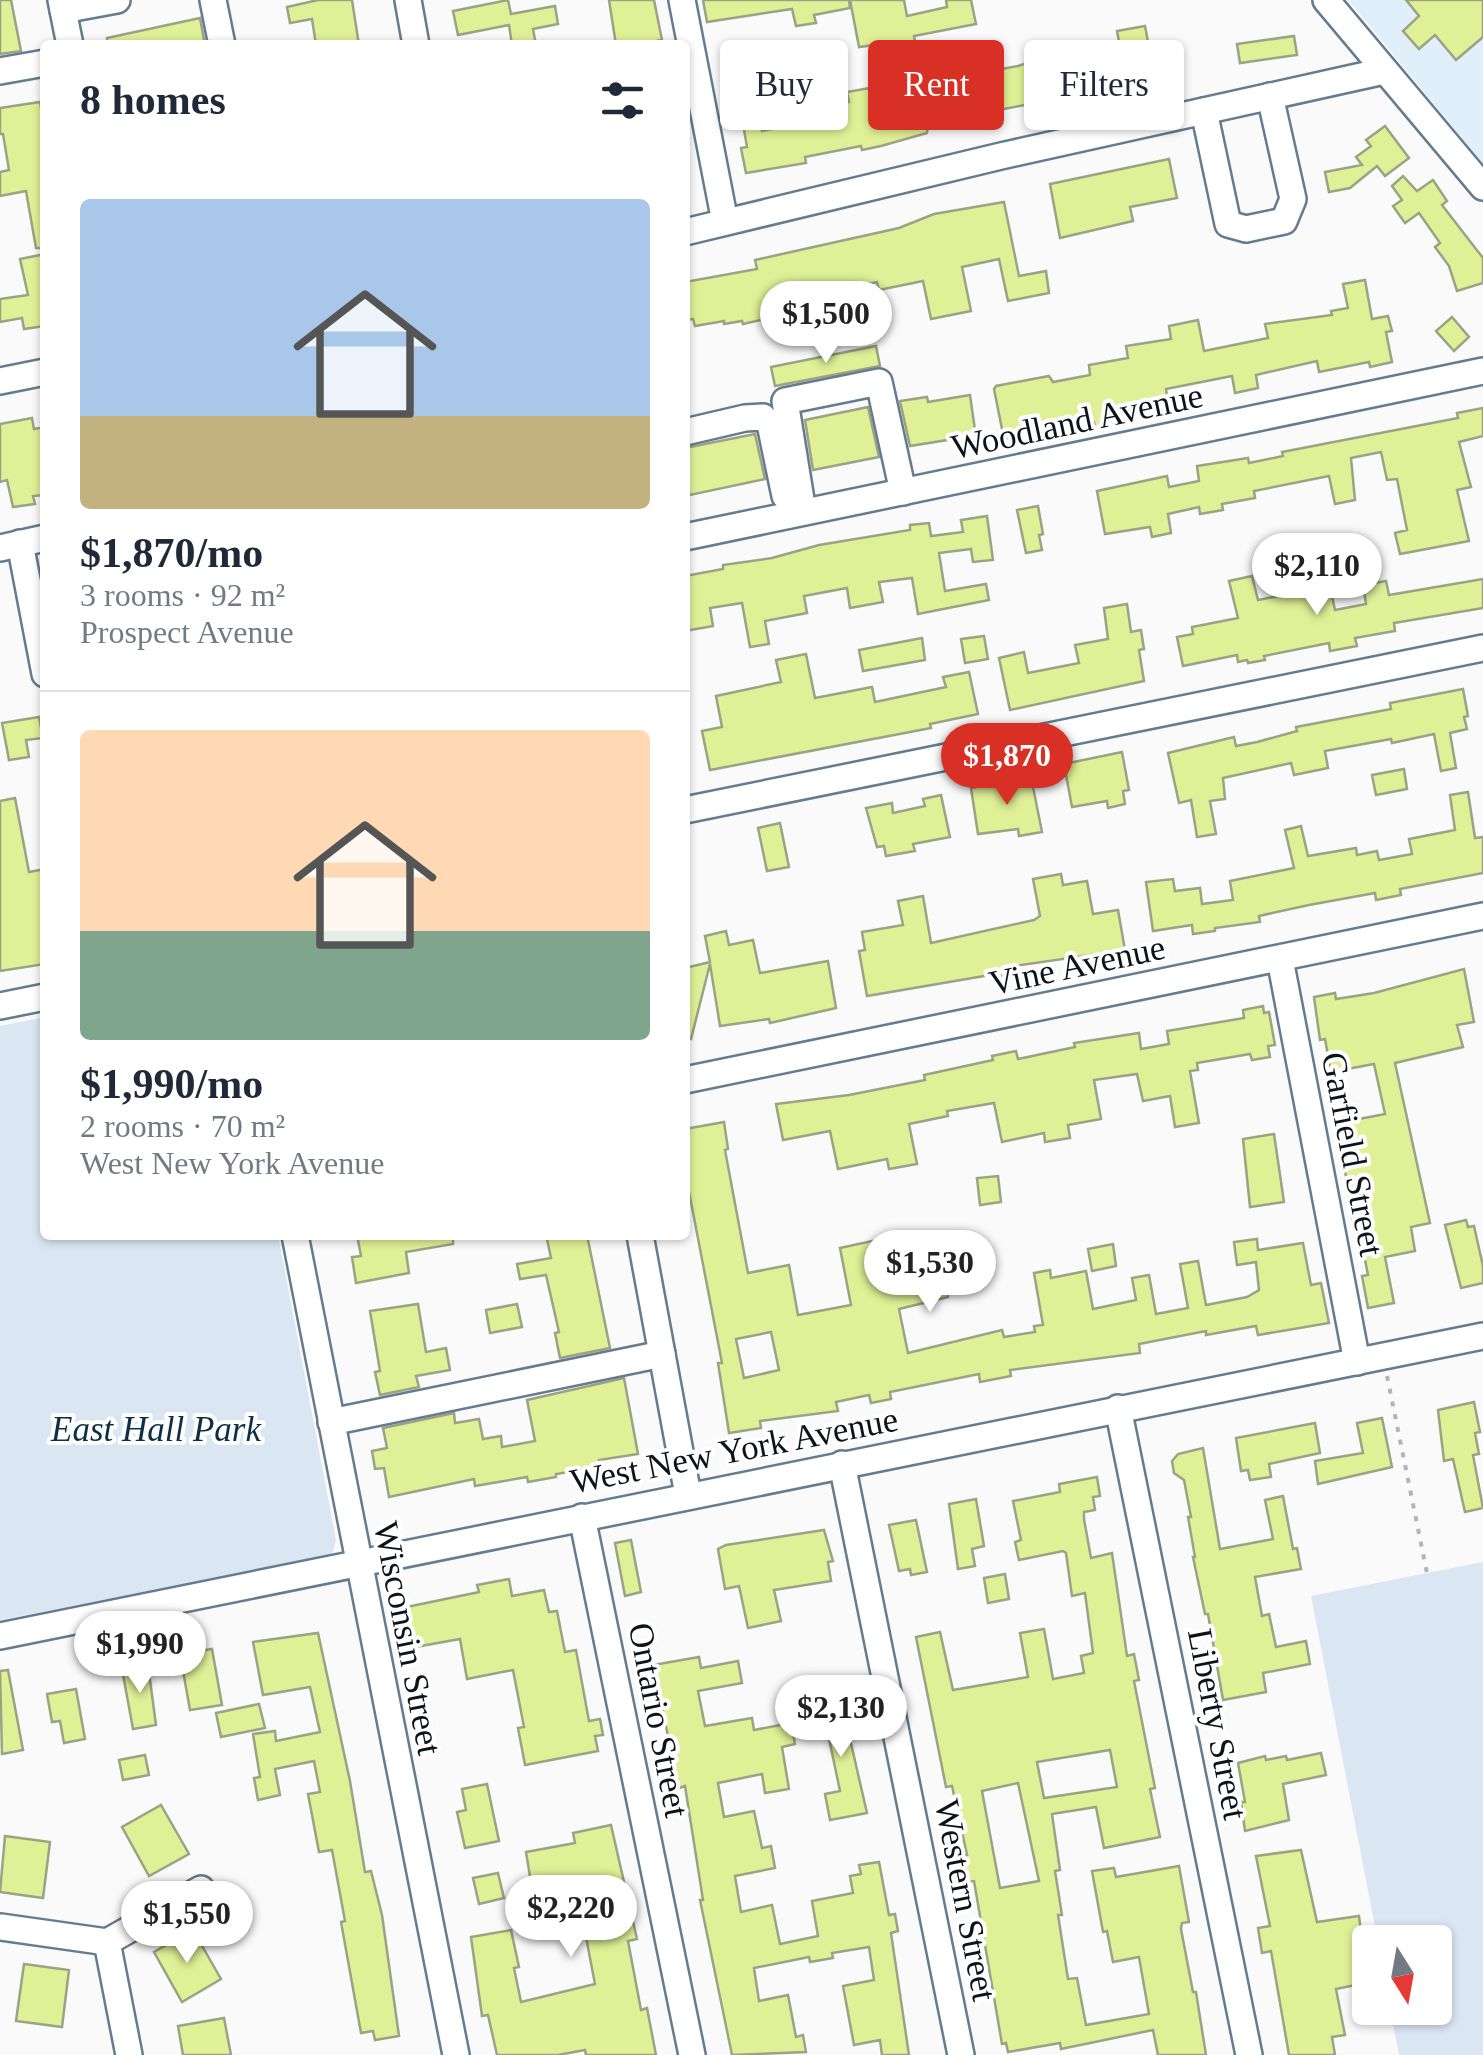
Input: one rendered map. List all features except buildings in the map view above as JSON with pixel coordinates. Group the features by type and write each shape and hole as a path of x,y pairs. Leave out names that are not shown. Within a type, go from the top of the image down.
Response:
{"street":[{"path":"69,40 62,5 117,0"},
{"path":"213,0 221,40"},
{"path":"408,0 415,40"},
{"path":"682,0 690,40"},
{"path":"1326,0 1483,188"},
{"path":"690,41 725,222"},
{"path":"0,71 40,64"},
{"path":"690,231 1001,156 1384,71"},
{"path":"1204,111 1228,224 1246,228 1284,220 1293,198 1270,96"},
{"name":"Woodland Avenue","path":"690,536 1483,371"},
{"path":"0,381 40,373"},
{"path":"796,514 786,401 879,382 903,492"},
{"path":"690,431 763,417 770,424 796,514"},
{"path":"22,543 40,646"},
{"path":"690,809 1483,648"},
{"name":"Vine Avenue","path":"690,1079 1483,916"},
{"name":"Garfield Street","path":"1280,959 1357,1362"},
{"path":"0,1006 40,998"},
{"name":"Wisconsin Street","path":"296,1240 456,2055"},
{"path":"641,1240 688,1495"},
{"name":"West New York Avenue","path":"0,1636 1483,1336"},
{"path":"330,1422 662,1354"},
{"name":"Liberty Street","path":"1118,1408 1249,2055"},
{"name":"Western Street","path":"842,1464 961,2055"},
{"name":"Ontario Street","path":"582,1516 692,2055"},
{"path":"2,1927 107,1942 201,1889"},
{"path":"107,1942 129,2055"}],"path":[{"path":"1383,1357 1428,1573"}],"shaded area":[{"path":"1348,0 1483,0 1483,164 1384,43"}],"green space":[{"name":"East Hall Park","path":"40,1018 40,1240 279,1240 336,1540 332,1555 0,1620 0,1026"},
{"path":"1483,1562 1483,2055 1399,2055 1393,2025 1452,2025 1452,1925 1375,1925 1311,1596"}]}
